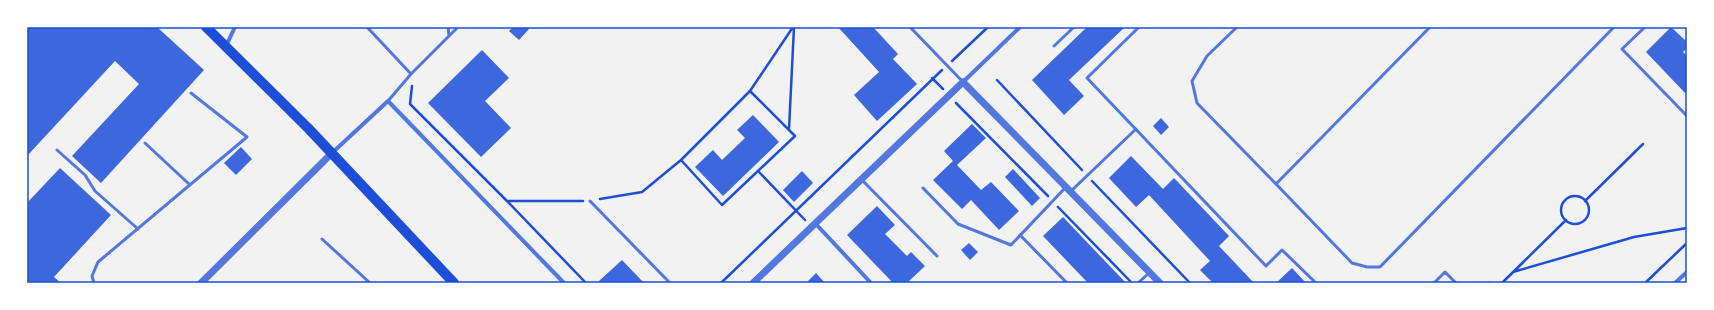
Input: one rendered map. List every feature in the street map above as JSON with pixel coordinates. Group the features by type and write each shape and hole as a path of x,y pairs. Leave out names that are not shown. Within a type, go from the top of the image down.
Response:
{"main road":[{"path":"206,27 331,154 454,283"}],"street":[{"path":"226,47 235,27"},
{"path":"753,283 1020,27"},
{"path":"963,82 1160,283"},
{"path":"200,283 331,154 388,101 564,283"},
{"path":"813,225 871,283"},
{"path":"1675,283 1687,272"}],"lane":[{"path":"367,27 411,74"},
{"path":"448,27 449,36"},
{"path":"388,101 411,74 458,27"},
{"path":"910,27 963,82"},
{"path":"1054,46 1074,27"},
{"path":"1139,27 1087,78 1266,266 1282,250 1316,283"},
{"path":"1237,27 1207,56 1192,81 1197,104 1352,263 1367,267 1380,267 1614,27"},
{"path":"1276,184 1430,27"},
{"path":"1645,27 1622,49 1687,116"},
{"path":"94,283 92,276 98,262 247,137 191,94"},
{"path":"923,188 958,224 1011,245 1053,201 1087,176 1136,130"},
{"path":"145,143 190,185"},
{"path":"57,150 85,175 95,191 138,229"},
{"path":"861,179 937,256"},
{"path":"590,201 670,283"},
{"path":"1020,236 1067,283"},
{"path":"322,239 370,283"},
{"path":"1138,283 1149,272"},
{"path":"1434,283 1445,272 1456,283"}],"path":[{"path":"507,201 590,201 642,192 681,160 750,91 794,27"},
{"path":"789,129 794,27"},
{"path":"721,283 932,78 947,66 988,27"},
{"path":"932,78 1132,283"},
{"path":"997,80 1190,283"},
{"path":"413,81 410,104 586,283"},
{"path":"681,160 722,205 759,172 795,136 750,91"},
{"path":"1585,201 1643,144"},
{"path":"759,172 795,210 813,225"},
{"path":"1580,196 1588,204 1589,215 1582,223 1571,224 1566,220 1562,216 1562,205 1569,197 1580,196"},
{"path":"1502,283 1566,220"},
{"path":"1513,272 1634,237 1687,228"},
{"path":"1645,283 1687,243"}],"building":[{"path":"27,27 157,27 204,70 101,183 72,156 139,84 115,61 27,156"},
{"path":"513,27 527,27 529,29 519,40 509,31"},
{"path":"838,27 873,27 898,54 893,59 917,84 877,121 854,95 879,72"},
{"path":"1087,27 1125,27 1069,80 1084,96 1064,115 1032,80"},
{"path":"1671,27 1687,42 1687,48 1683,52 1687,56 1687,95 1646,52"},
{"path":"482,50 509,78 485,101 511,128 481,157 428,103"},
{"path":"753,115 779,142 723,196 695,167 713,150 722,160 745,138 737,130"},
{"path":"1161,118 1169,127 1161,135 1153,126"},
{"path":"972,124 986,138 957,165 981,190 991,182 1019,211 999,230 971,200 962,209 933,180 953,161 944,151"},
{"path":"241,147 252,159 236,175 224,163"},
{"path":"1131,156 1163,189 1174,178 1229,236 1219,246 1254,283 1213,283 1200,270 1210,261 1149,195 1136,207 1109,178"},
{"path":"60,168 111,215 54,277 61,283 27,283 27,203"},
{"path":"1013,169 1040,198 1032,206 1005,177"},
{"path":"802,171 813,183 794,202 783,190"},
{"path":"877,206 895,225 885,234 907,256 911,252 925,266 907,283 893,283 847,235"},
{"path":"1063,217 1125,282 1124,283 1088,283 1043,236"},
{"path":"969,243 978,252 970,260 961,250"},
{"path":"622,260 644,283 600,283 599,281"},
{"path":"1292,268 1306,283 1276,283"},
{"path":"816,273 825,283 806,283"}]}
